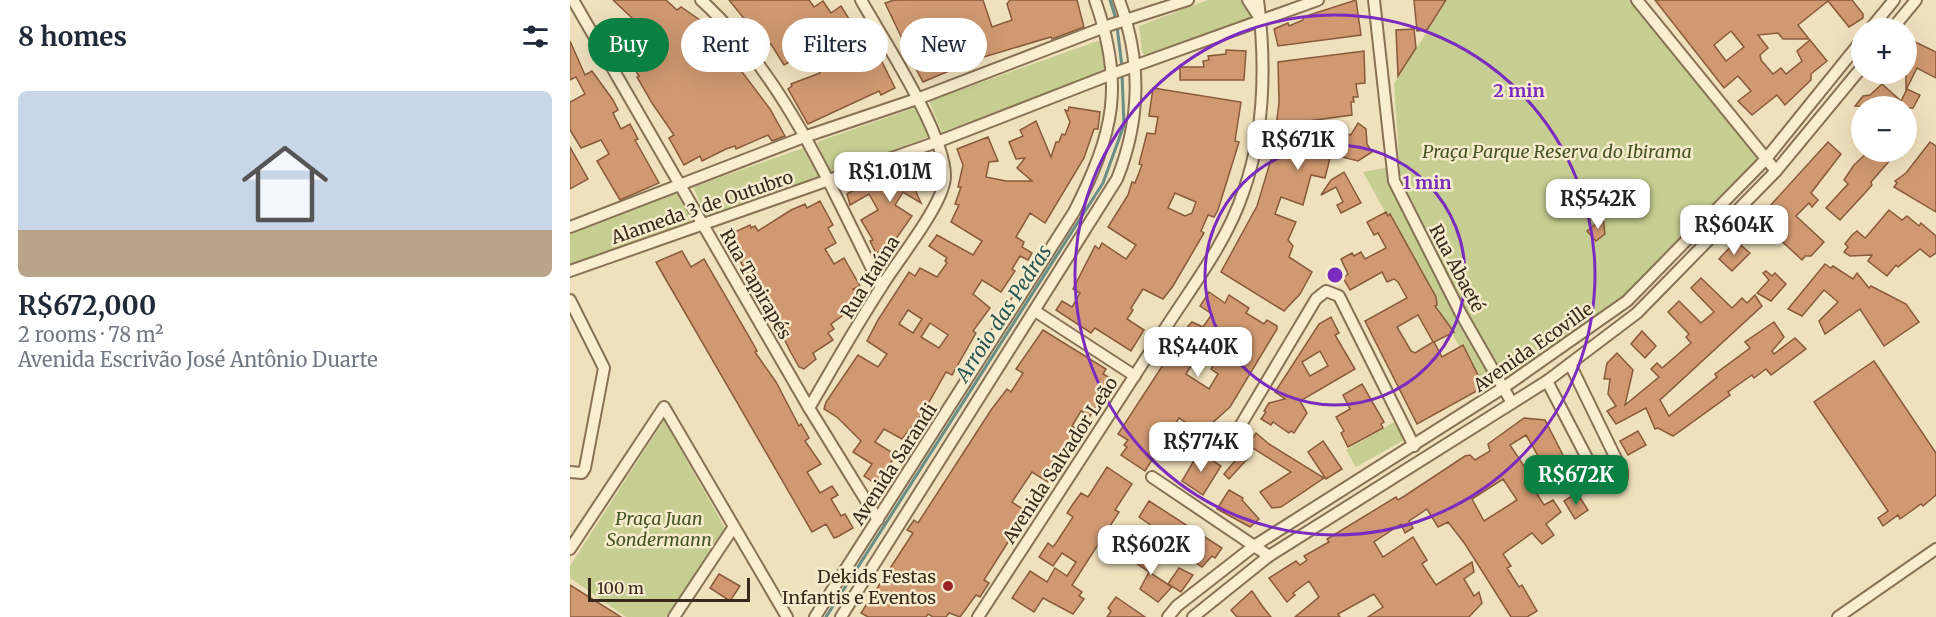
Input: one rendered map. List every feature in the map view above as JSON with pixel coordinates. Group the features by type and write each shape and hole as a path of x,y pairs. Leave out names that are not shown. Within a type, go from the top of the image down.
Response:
{"street":[{"name":"Rua Tapirapés","path":"573,0 809,408 878,520"},
{"path":"701,0 755,58 804,137 881,287"},
{"name":"Rua Itaúna","path":"809,408 881,287 933,209 944,186 945,176 937,142 917,99 861,0"},
{"name":"Avenida Sarandi","path":"814,617 1074,212 1103,149 1111,121 1114,73 1108,26 1095,0"},
{"name":"Avenida Sarandi","path":"841,617 1117,179 1134,128 1134,66 1119,0"},
{"name":"Alameda 3 de Outubro","path":"570,227 804,137 917,99 1108,26 1188,0"},
{"path":"1248,0 1261,20"},
{"name":"Avenida Salvador Leão","path":"978,617 1220,242 1243,195 1254,160 1260,125 1263,85 1261,20 1258,0"},
{"name":"Alameda 3 de Outubro","path":"570,271 937,142 1114,73 1318,0"},
{"name":"Rua Abaeté","path":"1374,0 1394,181 1512,403"},
{"path":"1637,0 1776,171"},
{"path":"1879,18 1894,0"},
{"path":"1901,18 1916,0"},
{"name":"Avenida Ecoville","path":"1168,617 1177,606 1254,546 1503,388 1627,301 1666,264 1765,160 1851,54"},
{"name":"Avenida Ecoville","path":"1193,617 1269,556 1547,381 1637,313 1776,171 1851,80"},
{"path":"1236,434 1316,299 1326,291 1339,296 1414,446"},
{"path":"570,300 604,368 585,468 582,473 570,472"},
{"path":"1035,311 1135,376"},
{"path":"1589,329 1598,343"},
{"path":"1547,381 1600,483 1604,488 1611,487 1622,478 1622,471 1570,364"},
{"path":"570,549 664,406 733,528 787,617"},
{"path":"1152,477 1269,556"},
{"path":"674,617 733,528"},
{"path":"1838,617 1936,549"}],"green space":[{"path":"1208,0 1243,0 1251,17 1146,57 1142,52 1139,26"},
{"name":"Praça Parque Reserva do Ibirama","path":"1447,0 1630,0 1758,159 1625,297 1485,393 1363,172 1395,166 1400,174 1394,84"},
{"path":"1103,39 1108,71 942,132 929,101"},
{"path":"917,107 931,136 831,173 817,142"},
{"path":"806,147 819,177 708,220 693,187"},
{"path":"681,192 696,221 570,267 570,233"},
{"name":"Praça Juan Sondermann","path":"664,420 725,528 666,617 626,617 570,578 570,566"},
{"path":"1394,422 1404,440 1356,467 1346,450"}],"building":[{"path":"613,0 666,0 677,10 681,7 697,18 681,18 681,72 742,72 770,109 785,136 772,141 768,135 736,149 735,146 726,149 702,161 700,156 684,165 669,138 674,135 652,103 636,72 669,72 669,18 632,18"},
{"path":"729,0 809,0 814,7 823,1 831,13 841,6 848,18 782,18 782,62 770,45 770,18 744,18"},
{"path":"894,0 983,0 992,27 1012,20 1007,4 1010,0 1077,0 1084,27 1052,39 1051,37 987,56 987,18 900,18 900,34 885,3"},
{"path":"1356,0 1361,35 1278,46 1274,29 1288,23 1289,26 1303,20 1303,17"},
{"path":"1414,0 1446,0 1427,30 1417,31"},
{"path":"1655,0 1852,0 1863,14 1863,18 1851,18 1849,27 1828,1 1798,25 1809,39 1783,39 1778,33 1758,35 1768,48 1760,55 1761,60 1773,74 1781,68 1786,74 1802,61 1797,51 1810,40 1827,61 1811,74 1811,80 1785,105 1777,95 1752,115 1738,101 1751,91 1738,76 1724,88","holes":["1731,31 1744,47 1726,61 1714,45"]},
{"path":"1414,29 1416,48 1398,76 1396,30"},
{"path":"570,41 585,75 593,72 613,100 618,110 613,113 621,129 630,124 638,139 635,140 659,183 620,200 597,161 609,154 601,140 581,148 570,130 570,102 585,94 576,77 570,80"},
{"path":"1917,43 1936,52 1936,78 1917,68"},
{"path":"1226,50 1246,51 1244,80 1180,80 1180,67 1204,67 1203,61 1209,60 1208,56 1226,54"},
{"path":"1364,51 1365,83 1356,84 1358,97 1353,97 1354,102 1351,102 1352,115 1301,122 1351,135 1358,123 1366,129 1367,144 1372,152 1358,161 1331,154 1325,178 1311,175 1303,205 1281,197 1275,214 1296,222 1288,240 1293,246 1289,257 1312,272 1300,294 1284,311 1221,272 1257,206 1276,143 1306,151 1310,130 1276,126 1279,103 1278,62"},
{"path":"887,72 895,88 881,95 879,91 808,124 788,89 792,86 791,84 820,73"},
{"path":"918,72 946,72 923,82"},
{"path":"1882,84 1895,96 1863,96 1870,95"},
{"path":"1153,88 1241,102 1235,141 1239,142 1218,210 1214,217 1208,215 1201,231 1204,233 1163,299 1143,289 1131,308 1133,310 1127,319 1144,330 1131,351 1095,328 1091,333 1056,310 1062,301 1072,307 1080,293 1073,289 1095,246 1099,249 1102,243 1126,259 1136,245 1108,227 1128,195 1132,182 1135,183 1142,165 1139,164 1147,133 1155,134 1158,117 1149,116","holes":["1175,193 1196,202 1192,213 1185,216 1168,208"]},
{"path":"1907,89 1920,95 1917,101 1917,96 1904,96"},
{"path":"1069,107 1100,112 1098,129 1094,129 1084,158 1045,223 1030,213 1016,237 1024,242 1022,247 1032,253 1028,260 1020,256 1012,269 1015,271 1001,292 982,280 973,294 990,308 973,331 976,333 952,375 946,372 924,411 902,439 884,429 875,442 896,455 876,484 864,476 872,464 853,452 861,441 837,417 824,409 826,402 858,355 878,367 887,354 867,341 909,272 915,276 920,268 937,277 947,263 945,261 947,258 929,246 937,235 973,255 982,241 951,222 959,205 955,204 961,187 958,187 963,165 957,149 988,137 998,161 989,162 986,177 1006,181 1032,181 1017,168 1025,158 1016,159 1009,142 1023,136 1020,130 1036,121 1051,157 1056,142 1059,142 1062,134 1065,135 1070,122 1065,110 1068,111","holes":["908,310 922,319 913,333 899,324","930,323 948,335 939,348 921,337"]},
{"path":"1828,142 1841,154 1811,193 1818,200 1812,207 1809,203 1796,216 1824,242 1811,256 1805,256 1802,260 1758,219"},
{"path":"1930,142 1936,146 1936,212 1894,187 1897,183 1895,181 1917,162"},
{"path":"570,147 588,179 570,189"},
{"path":"923,161 931,183 930,189 913,185 921,203 903,192 895,205 912,216 891,246 876,253 870,241 873,240 861,220 878,210 869,194 850,205 847,194 888,172 889,175"},
{"path":"1857,162 1888,162 1871,182 1872,185 1840,220 1826,208 1848,184 1844,180"},
{"path":"1344,172 1361,203 1341,213 1337,205 1343,202 1336,187 1321,195 1331,180"},
{"path":"820,201 833,225 828,228 836,243 825,249 834,264 844,258 860,286 853,289 863,295 858,302 840,312 842,316 831,324 834,329 828,333 833,340 813,353 816,359 804,369 799,367 790,351 781,332 785,329 752,273 748,275 726,236 750,225 751,228 755,226 758,231 791,210 805,204 807,208"},
{"path":"1889,210 1902,220 1907,216 1919,226 1921,223 1936,236 1936,253 1930,257 1920,249 1898,267 1896,265 1887,276 1868,261 1872,255 1850,256 1844,252 1848,247 1845,244 1852,235 1857,231 1865,238"},
{"path":"1386,212 1388,216 1390,214 1436,297 1437,305 1435,306 1454,332 1434,342 1442,357 1463,345 1484,387 1417,424 1365,321 1407,298 1398,282 1394,279 1387,282 1382,272 1350,290 1343,278 1348,274 1341,259 1352,253 1354,256 1361,252 1365,259 1386,248 1378,233 1374,235 1367,222","holes":["1418,315 1433,342 1415,353 1411,351 1397,327"]},
{"path":"1603,218 1605,234 1596,241 1587,231"},
{"path":"1736,241 1750,253 1732,271 1719,259"},
{"path":"682,251 691,267 704,259 751,340 757,351 755,352 776,382 799,426 801,424 809,438 805,441 821,464 807,472 820,493 832,486 838,495 831,499 841,516 845,514 853,528 834,538 826,524 812,532 656,262"},
{"path":"1825,264 1831,268 1833,266 1853,279 1857,273 1869,288 1871,286 1906,304 1919,322 1884,346 1860,309 1825,334 1819,321 1838,302 1824,290 1802,316 1788,309"},
{"path":"1766,271 1772,276 1775,273 1786,284 1771,301 1757,293 1769,280 1763,273"},
{"path":"1701,278 1732,308 1742,298 1747,303 1755,295 1762,306 1660,400 1669,416 1717,377 1715,374 1750,348 1745,342 1774,322 1784,337 1772,351 1774,354 1795,338 1806,349 1771,375 1766,369 1754,378 1752,375 1728,392 1730,395 1673,436 1658,428 1655,429 1646,408 1616,424 1607,411 1616,406 1608,394 1610,379 1604,379 1607,363 1617,353 1633,370 1625,405 1659,377 1651,369 1657,363 1662,368 1691,343 1686,337 1689,334 1668,312 1679,301 1701,323 1714,312 1691,288"},
{"path":"1209,292 1225,303 1229,295 1249,308 1246,313 1264,324 1267,320 1277,326 1277,329 1230,407 1209,426 1212,428 1207,436 1179,418 1145,471 1121,455 1127,447 1124,445 1128,440 1118,434 1189,325 1192,322 1203,327 1212,314 1200,306","holes":["1221,353 1211,369 1218,374 1209,389 1186,374 1196,358"]},
{"path":"1331,317 1339,333 1335,335 1355,369 1300,401 1307,413 1294,433 1291,431 1289,433 1273,422 1271,425 1261,419 1269,403 1285,399 1275,392 1319,324","holes":["1320,351 1328,366 1310,376 1302,362"]},
{"path":"1043,330 1106,369 1103,374 1112,379 1090,416 1081,411 1072,426 1080,431 1048,482 1032,472 1012,502 1027,512 984,580 989,583 980,597 976,595 960,617 949,613 946,617 933,617 928,614 926,617 868,617 861,613 913,533 907,530 914,520 918,523 991,410 1007,389 1011,392 1023,373 1016,369"},
{"path":"1642,331 1656,346 1645,358 1631,344"},
{"path":"1874,361 1936,453 1936,495 1923,506 1921,504 1900,519 1898,515 1883,526 1878,518 1888,511 1814,402"},
{"path":"1362,384 1384,422 1381,424 1383,428 1348,447 1341,433 1344,431 1336,417 1350,409 1343,395"},
{"path":"1524,418 1545,420 1568,465 1556,472 1559,477 1535,491 1544,505 1553,500 1561,512 1546,524 1554,535 1542,544 1532,533 1503,554 1511,566 1507,568 1519,587 1522,585 1537,611 1527,617 1511,617 1465,544 1448,522 1438,527 1427,509 1409,521 1413,528 1405,533 1401,524 1374,542 1383,557 1413,537 1427,560 1422,564 1436,585 1472,562 1474,572 1464,579 1474,596 1479,592 1482,603 1469,617 1368,617 1383,607 1374,594 1338,614 1340,617 1295,617 1319,597 1309,581 1293,593 1295,595 1287,602 1269,578 1296,561 1300,565 1307,560 1304,556 1329,542 1327,539 1396,497 1398,500 1403,497 1465,456 1470,455 1475,460 1490,451 1488,444","holes":["1526,435 1540,459 1526,469 1510,445","1503,479 1517,500 1484,521 1472,499"]},
{"path":"1638,431 1646,445 1628,455 1620,441"},
{"path":"1256,433 1269,444 1324,478 1281,507 1272,508 1260,492 1291,472 1248,445"},
{"path":"1323,441 1342,469 1326,479 1308,452"},
{"path":"1244,450 1250,456 1229,479 1224,474"},
{"path":"1199,452 1221,466 1203,495 1182,481"},
{"path":"1107,467 1132,484 1115,510 1119,512 1072,585 1082,592 1079,596 1084,599 1073,614 1043,598 1034,612 1012,598 1030,571 1047,582 1055,568 1067,576 1076,562 1062,553 1053,566 1039,557 1048,543 1053,547 1073,517 1067,513 1073,504 1081,493 1088,497"},
{"path":"1229,490 1243,498 1242,500 1259,519 1250,527 1217,509"},
{"path":"1577,493 1588,510 1575,519 1564,501"},
{"path":"1149,501 1222,548 1215,558 1212,556 1202,567 1154,535 1157,531 1155,528 1139,517"},
{"path":"1142,548 1159,557 1149,572 1133,561"},
{"path":"1179,568 1193,575 1181,592 1168,584"},
{"path":"1149,572 1172,587 1158,602 1140,589"},
{"path":"719,574 740,586 730,601 710,588"},
{"path":"570,585 621,617 570,617"},
{"path":"1252,591 1271,617 1237,617 1231,610"},
{"path":"1116,597 1145,617 1107,617 1111,611 1108,608"}],"waterway":[{"name":"Arroio das Pedras","path":"1110,0 1116,19"},
{"name":"Arroio das Pedras","path":"1117,26 1122,67"},
{"name":"Arroio das Pedras","path":"826,617 1103,183 1124,125 1122,73"}],"place":[{"name":"Dekids Festas Infantis e Eventos","path":"948,586"}]}
